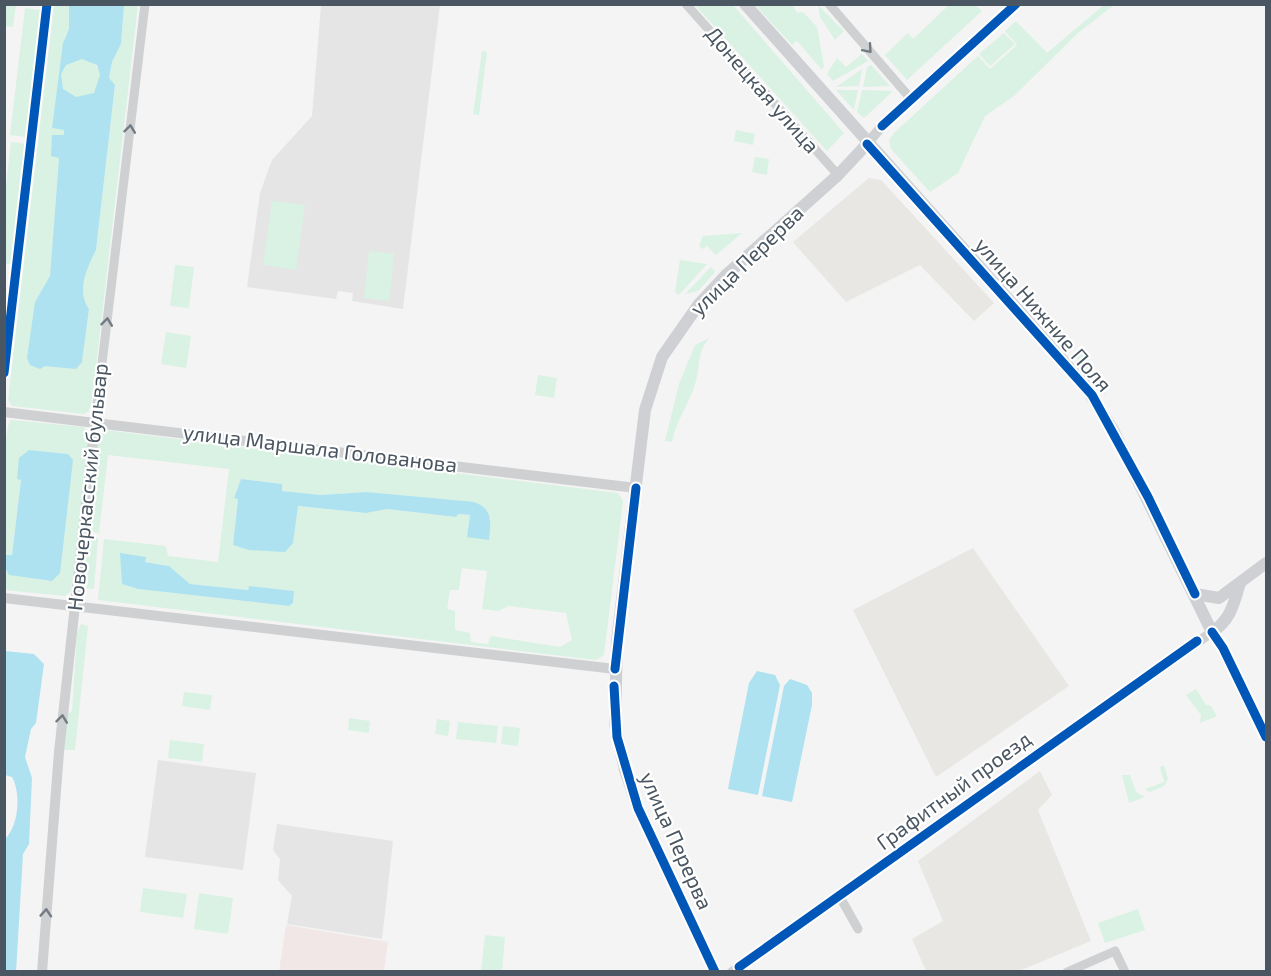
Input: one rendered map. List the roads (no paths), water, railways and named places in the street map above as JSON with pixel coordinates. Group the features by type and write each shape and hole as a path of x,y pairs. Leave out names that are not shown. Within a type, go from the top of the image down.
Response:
{"main road":[{"name":"Донецкая улица","path":"745,4 867,144"},
{"name":"улица Перерва","path":"715,972 654,845 631,789 617,737 615,669 645,410 662,357 683,324 725,276 838,175 867,144"},
{"name":"улица Нижние Поля","path":"867,144 1092,395 1123,449 1266,737"},
{"path":"1195,594 1219,598 1266,563"},
{"path":"1212,632 1225,623 1233,608 1241,580"}],"street":[{"path":"4,374 47,4"},
{"name":"Новочеркасский бульвар","path":"42,972 55,788 95,422 145,4"},
{"name":"Донецкая улица","path":"686,4 838,175"},
{"path":"830,4 911,99"},
{"name":"улица Перерва","path":"867,144 911,99 1016,4"},
{"name":"улица Маршала Голованова","path":"4,412 636,488"},
{"path":"4,598 615,669"},
{"name":"Графитный проезд","path":"732,972 1212,632"},
{"path":"840,897 858,929"},
{"path":"1067,972 1114,951 1125,972"}],"water":[{"path":"69,5 124,5 121,44 112,62 109,78 115,85 96,250 86,272 83,287 83,295 89,309 82,362 76,369 45,366 40,369 30,365 27,358 35,302 50,276 59,158 51,156 52,135 64,135 64,130 52,128 63,43 69,29","holes":["82,59 97,65 100,75 94,93 76,97 63,89 61,74 66,65"]},
{"path":"29,450 68,454 73,460 60,573 52,581 9,575 5,568 6,555 12,555 21,480 17,479 19,458"},
{"path":"241,479 282,484 282,491 321,495 366,492 474,502 488,512 489,540 467,537 470,515 458,514 456,517 387,509 366,513 298,506 293,543 285,552 249,550 233,545 238,499 234,498"},
{"path":"120,553 146,557 145,562 169,566 190,584 248,590 249,586 294,591 293,603 289,606 138,589 122,584"},
{"path":"5,651 34,654 44,664 36,723 31,729 25,757 32,778 29,844 23,854 16,972 4,971 5,839 13,826 17,809 15,784 12,777 5,775"},
{"path":"757,671 775,675 780,685 758,795 728,789 749,683"},
{"path":"790,679 807,685 812,693 812,705 792,802 762,796 784,686"}]}
